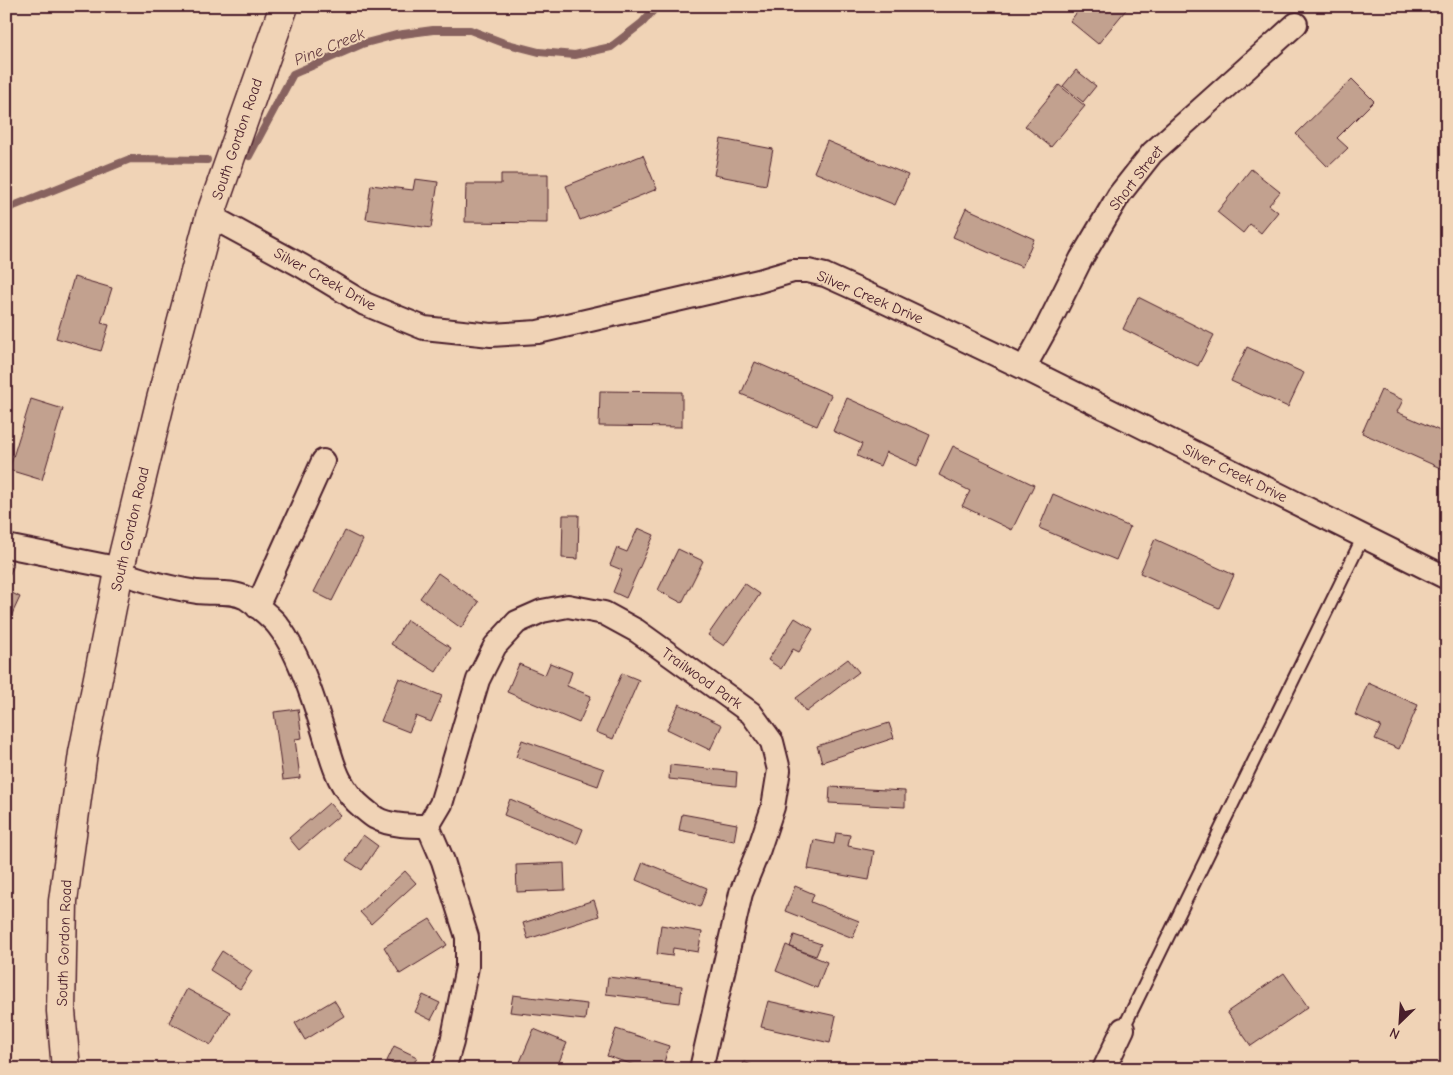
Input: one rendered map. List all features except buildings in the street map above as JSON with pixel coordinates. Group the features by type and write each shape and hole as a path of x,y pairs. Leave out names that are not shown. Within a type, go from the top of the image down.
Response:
{"street":[{"name":"South Gordon Road","path":"66,1069 61,1011 63,901 83,753 119,572 161,399 210,216 284,6"},
{"name":"Short Street","path":"1024,368 1048,325 1081,258 1119,195 1152,153 1296,24"},
{"name":"Silver Creek Drive","path":"210,216 302,266 365,304 424,328 491,335 538,332 759,281 793,271 808,271 825,275 1024,368 1447,578"},
{"path":"257,607 323,460"},
{"path":"6,546 106,566 163,586 199,592 229,593 245,598 275,622 289,641 297,657 338,778 351,798 376,819 406,826 428,826 443,861 467,937 467,967 452,1042 444,1069"},
{"name":"Trailwood Park","path":"428,826 441,804 478,680 495,646 517,622 542,611 568,606 604,613 637,631 751,713 772,742 779,770 773,807 759,849 741,893 701,1069"},
{"path":"1104,1069 1123,1029"}],"lane":[{"path":"1123,1029 1363,537"}],"waterway":[{"name":"Pine Creek","path":"249,156 293,74 362,44 396,35 433,30 470,30 504,43 539,52 575,55 611,47 642,23 657,6"},
{"name":"Pine Creek","path":"6,209 130,159 207,160"}]}
